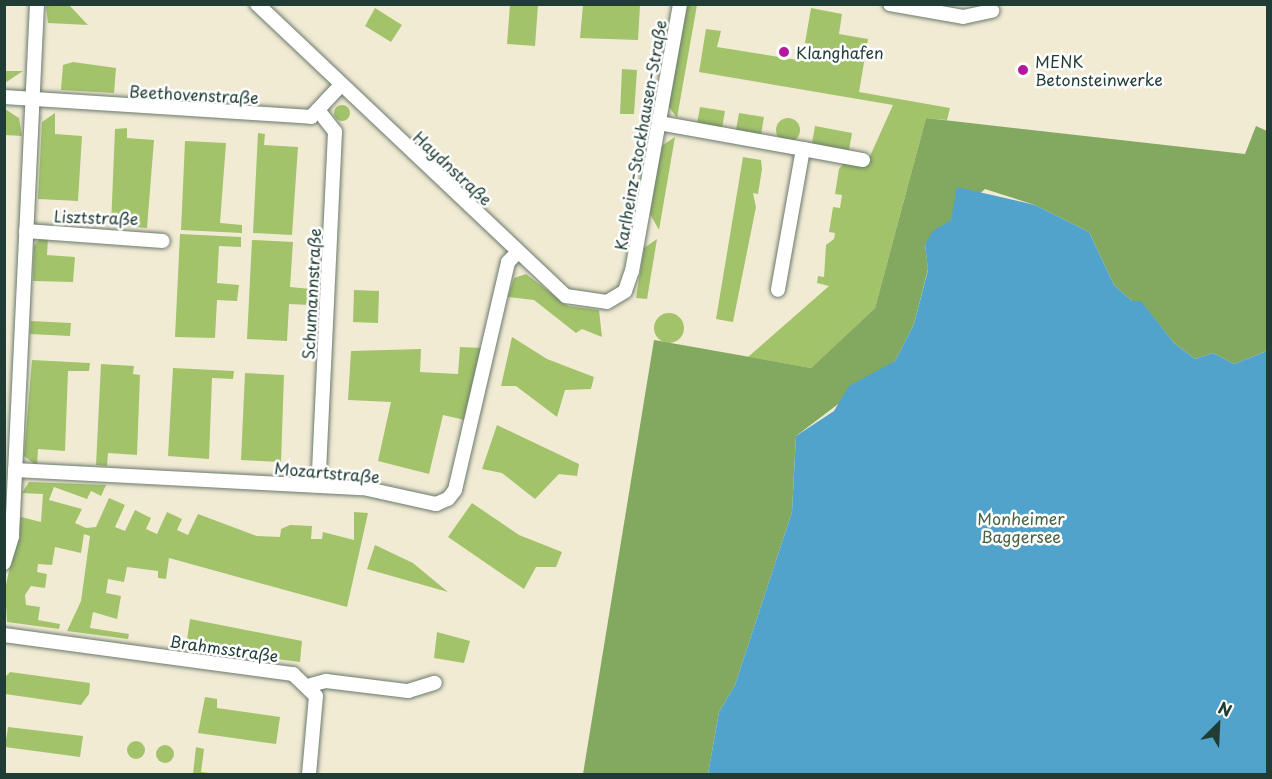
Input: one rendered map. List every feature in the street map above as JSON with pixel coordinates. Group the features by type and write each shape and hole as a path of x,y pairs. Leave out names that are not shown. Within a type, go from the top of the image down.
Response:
{"street":[{"path":"4,563 15,470 37,4"},
{"name":"Haydnstraße","path":"257,4 340,86 566,296 585,302 607,302 625,291 632,271"},
{"name":"Karlheinz-Stockhausen-Straße","path":"632,271 680,4"},
{"path":"890,4 963,17 992,11"},
{"path":"318,110 340,86"},
{"name":"Beethovenstraße","path":"4,97 33,102 311,117 318,110"},
{"name":"Schumannstraße","path":"318,110 335,132 318,486"},
{"path":"659,123 863,160"},
{"path":"778,290 803,149"},
{"name":"Lisztstraße","path":"26,231 163,241"},
{"name":"Mozartstraße","path":"15,470 363,488 436,504 448,499 508,262 518,252"},
{"name":"Brahmsstraße","path":"4,635 293,674 311,685 326,681 408,691 435,683"},
{"path":"309,774 317,708 311,685"}],"green space":[{"path":"46,5 69,5 88,25 48,23"},
{"path":"510,5 538,5 535,46 507,44"},
{"path":"583,5 640,5 638,40 580,38"},
{"path":"685,5 697,5 677,118 667,104"},
{"path":"375,8 402,25 391,42 365,26"},
{"path":"811,8 842,14 839,34 868,39 859,92 950,108 947,120 926,118 875,308 811,368 748,357 829,286 817,283 818,276 824,277 826,245 834,239 835,233 829,232 833,207 840,208 842,195 835,194 839,169 845,162 866,165 893,105 699,72 706,29 721,31 717,47 810,62 812,44 805,43"},
{"path":"73,62 116,68 114,93 61,90 63,65"},
{"path":"622,69 637,70 634,114 620,114"},
{"path":"4,71 23,71 5,83"},
{"path":"342,105 348,107 350,113 348,119 342,121 336,119 334,113 336,107"},
{"path":"700,107 725,111 722,128 697,124"},
{"path":"5,109 19,118 22,136 5,135"},
{"path":"55,113 55,134 82,136 78,201 38,199 42,122"},
{"path":"739,113 764,117 761,135 736,130"},
{"path":"788,118 793,119 799,125 799,135 793,141 788,142 783,141 777,135 776,130 777,125 783,119"},
{"path":"926,118 1245,154 1256,126 1267,131 1267,351 1234,364 1213,353 1195,359 1174,343 1141,302 1132,301 1114,285 1089,232 1035,205 985,189 925,244 928,269 914,324 895,361 796,436 792,512 735,685 719,712 708,774 583,774 654,340 811,368 875,308"},
{"path":"815,126 852,133 849,150 812,143"},
{"path":"127,128 127,138 154,140 147,228 111,225 115,129"},
{"path":"258,133 265,134 264,145 298,147 292,235 253,233"},
{"path":"675,137 659,230 650,214 660,147"},
{"path":"185,141 226,143 220,223 242,225 242,233 181,230"},
{"path":"743,157 761,160 762,169 758,194 753,193 756,207 733,322 716,319"},
{"path":"180,234 241,237 241,247 219,246 217,283 239,285 237,301 217,300 215,338 175,337"},
{"path":"41,237 48,237 47,255 75,257 73,282 33,281 34,246"},
{"path":"657,239 647,299 636,298 644,248"},
{"path":"252,240 293,242 290,287 311,289 310,305 289,304 287,341 247,339"},
{"path":"526,274 568,306 599,310 602,337 582,329 576,333 534,300 508,297 514,278"},
{"path":"354,290 379,291 378,323 353,322"},
{"path":"669,313 680,317 684,328 680,339 669,343 658,339 654,328 658,317"},
{"path":"31,321 71,323 70,336 30,334"},
{"path":"512,337 547,359 594,377 591,389 565,390 557,417 516,386 501,386"},
{"path":"460,347 481,348 465,420 443,415 429,474 378,461 391,402 348,400 351,351 421,349 420,372 458,374"},
{"path":"32,360 90,363 89,371 68,371 65,451 38,449 37,466 24,456"},
{"path":"101,364 134,366 133,374 140,375 137,455 108,453 107,466 96,465"},
{"path":"173,368 234,371 233,379 212,378 209,459 168,456"},
{"path":"245,373 284,375 281,462 241,460"},
{"path":"497,425 579,464 577,476 559,474 535,499 502,473 482,469"},
{"path":"29,482 106,485 101,496 91,491 87,499 54,487 49,500 82,509 75,523 86,528 96,527 109,498 125,505 115,527 125,531 135,510 151,518 146,529 157,534 167,512 182,519 177,530 188,535 198,514 257,536 280,537 281,529 290,525 312,526 311,539 322,539 323,532 354,540 354,512 368,513 347,607 169,558 166,579 158,578 158,571 127,567 124,582 108,579 106,593 121,596 117,619 93,612 90,628 129,634 128,639 67,631 81,601 90,536 84,534 81,553 55,547 52,565 38,564 37,572 47,574 45,588 31,586 25,595 26,605 40,607 38,620 60,624 59,629 7,622 5,589 21,517 41,522 43,494 22,493"},
{"path":"472,503 519,535 562,552 556,567 536,567 524,589 448,537"},
{"path":"375,545 413,563 448,592 367,569"},
{"path":"190,619 302,641 300,662 186,647"},
{"path":"437,632 470,641 464,663 434,658"},
{"path":"10,672 90,683 89,694 81,705 5,694 5,677"},
{"path":"205,697 217,699 217,708 280,717 276,744 198,733"},
{"path":"8,727 83,736 80,757 5,747"},
{"path":"136,741 142,744 145,750 142,756 136,759 130,756 127,750 130,744"},
{"path":"165,745 171,748 174,754 171,760 165,763 159,760 156,754 159,748"},
{"path":"196,747 204,749 201,772 218,774 193,774"}],"water":[{"name":"Monheimer Baggersee","path":"957,187 1035,205 1089,232 1114,285 1132,301 1141,301 1174,343 1195,359 1213,353 1234,364 1267,351 1267,774 708,774 719,712 735,685 792,512 796,436 834,411 849,386 895,361 914,324 928,270 925,244 933,231 951,220"}],"place":[{"name":"Klanghafen","path":"784,52"},
{"name":"MENK Betonsteinwerke","path":"1023,70"}]}
